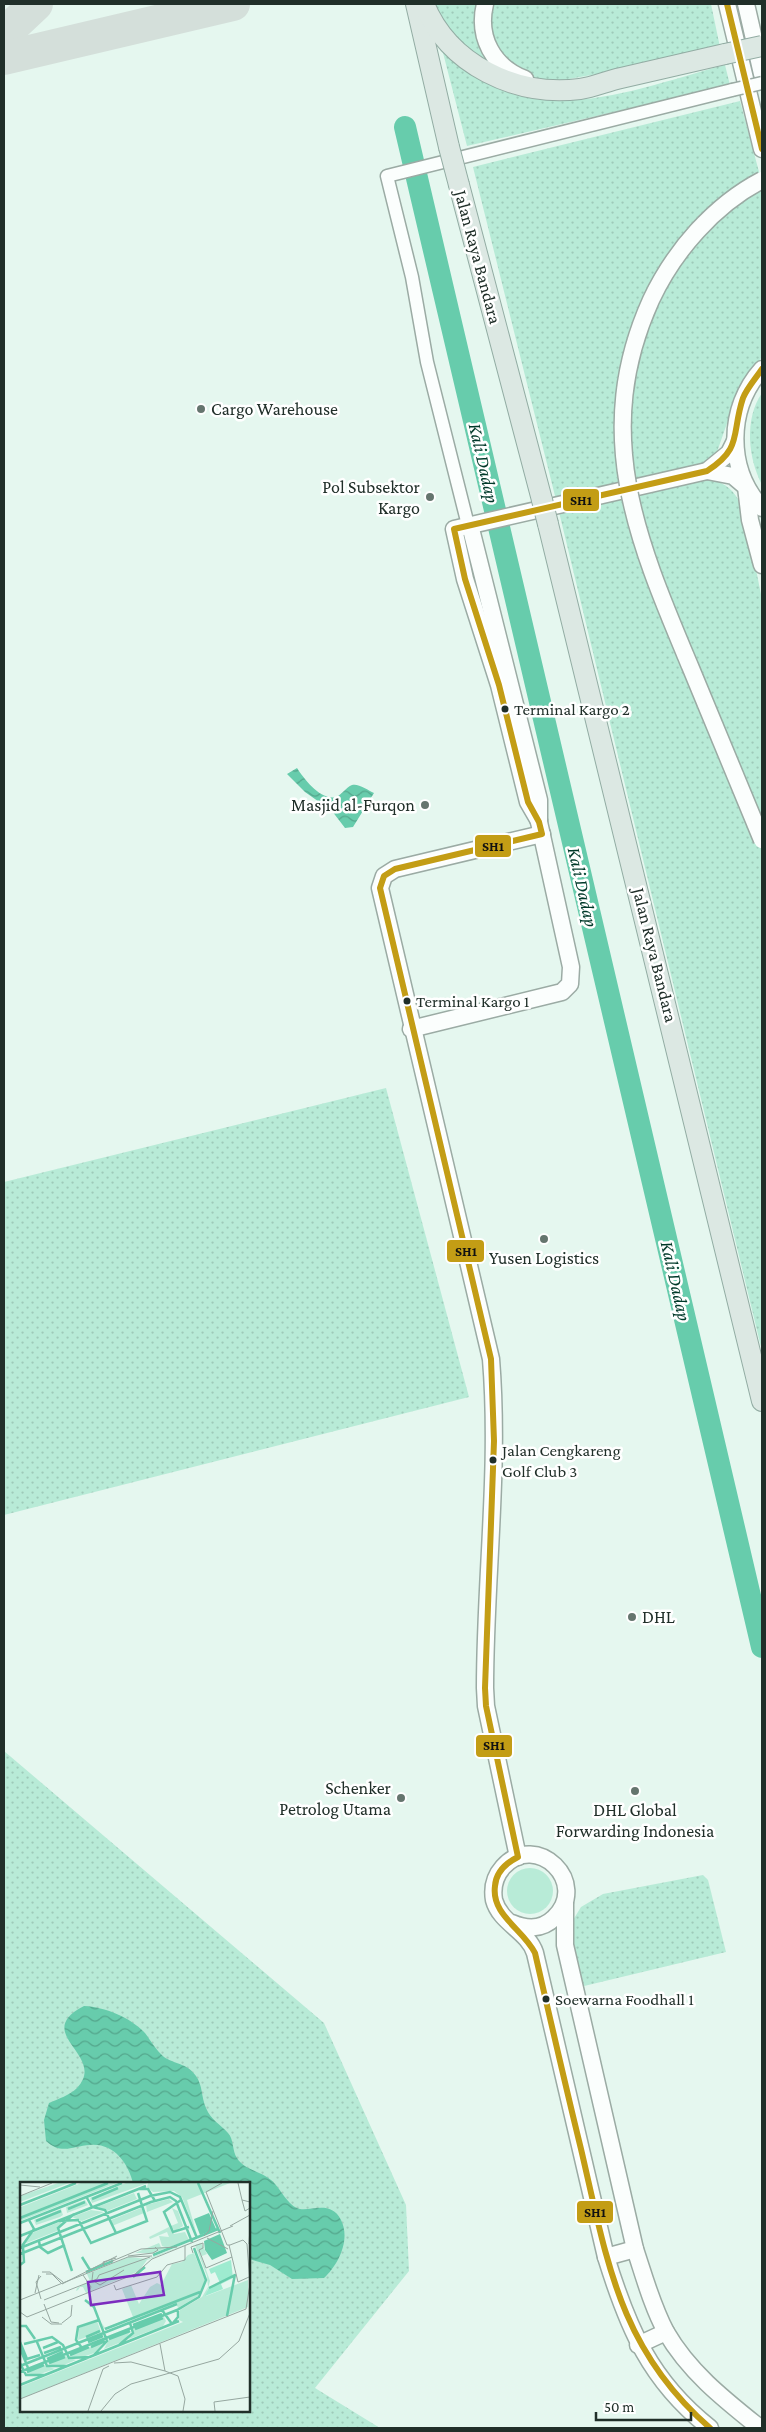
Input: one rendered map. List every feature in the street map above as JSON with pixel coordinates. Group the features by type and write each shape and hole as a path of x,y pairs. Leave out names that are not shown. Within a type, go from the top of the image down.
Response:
{"main road":[{"name":"Jalan Raya Bandara","path":"416,4 459,185 548,524 762,1401"},
{"path":"424,4 431,20 449,43 471,63 496,78 529,88 581,89 762,46"}],"street":[{"path":"485,4 483,24 488,47 497,61 514,74 532,81 554,84 614,80"},
{"path":"727,4 762,149"},
{"path":"746,4 762,74"},
{"path":"411,1029 566,990 570,984 571,967 540,828 540,800 505,683 464,526 422,343 412,277 387,176 762,83"},
{"path":"762,180 726,204 704,225 679,252 661,279 639,331 630,360 624,391 622,447 631,505 652,574 762,840"},
{"path":"762,369 744,396 737,420 735,440 738,463 746,486 750,520 762,565"},
{"path":"707,471 729,453 735,440"},
{"path":"464,526 489,522 707,471 733,476 746,486 762,508"},
{"path":"518,1857 486,1706 485,1688 494,1440 491,1359 411,1029 380,888 384,876 395,869 540,828"},
{"path":"710,2428 696,2417 664,2382 638,2345 619,2300 606,2257 532,1942 501,1913 493,1892 500,1871 518,1857 539,1856 557,1867 566,1886 564,1903 566,1945 635,2248 649,2292 666,2332 690,2365 715,2392 760,2428"},
{"path":"512,1923 533,1928 543,1926 560,1913 564,1903"},
{"path":"606,2257 635,2248"},
{"path":"638,2345 666,2332"}],"shaded area":[{"path":"429,4 478,4 475,25 479,42 488,59 502,75 462,49"},
{"path":"490,4 711,4 721,52 563,80 540,79 504,65 487,21"},
{"path":"441,45 481,80 510,93 540,99 570,100 602,97 725,65 730,85 467,146"},
{"path":"740,101 762,183 762,357 741,383 717,452 702,464 556,500 473,167"},
{"path":"762,393 762,485 751,451 750,426 756,403"},
{"path":"702,479 721,483 736,496 744,515 762,598 762,1351 559,512"},
{"path":"386,1088 469,1397 4,1515 4,1182"},
{"path":"4,1751 324,2023 406,2205 409,2271 315,2388 380,2428 4,2428"},
{"path":"526,1868 534,1868 543,1872 549,1878 553,1891 549,1904 543,1910 534,1914 526,1914 517,1910 511,1904 507,1895 507,1887 511,1878 517,1872"},
{"path":"703,1875 708,1880 726,1952 580,1987 570,1925 581,1907 603,1894"}],"water":[{"path":"297,768 308,783 325,796 336,797 354,785 374,793 353,827 345,828 332,811 305,792 287,774"},
{"path":"84,2006 92,2007 117,2014 139,2027 164,2057 185,2066 196,2076 208,2112 230,2136 234,2152 240,2162 275,2183 288,2201 295,2207 300,2209 327,2208 337,2214 344,2228 344,2244 334,2266 324,2278 292,2279 270,2265 250,2259 250,2182 133,2182 124,2162 106,2147 90,2145 62,2149 46,2141 44,2120 49,2103 64,2097 77,2088 84,2076 84,2065 66,2036 64,2026 69,2016"}],"waterway":[{"name":"Kali Dadap","path":"405,127 762,1647"}],"taxiway":[{"path":"4,34 36,4"},
{"path":"4,58 233,4"}],"transit line":[{"name":"SH1","path":"727,4 762,149"},
{"name":"SH1","path":"710,2428 679,2398 655,2367 636,2334 621,2300 599,2228 535,1953 530,1944 503,1914 495,1896 497,1876 509,1862 518,1857 486,1706 485,1688 494,1441 491,1359 380,888 384,876 395,869 542,834 539,822 528,802 499,685 465,579 454,529 707,471 718,463 731,447 743,398 762,369"}],"place":[{"name":"Cargo Warehouse","path":"201,409"},
{"name":"Pol Subsektor Kargo","path":"430,497"},
{"name":"Terminal Kargo 2","path":"505,709"},
{"name":"Masjid al-Furqon","path":"425,805"},
{"name":"Terminal Kargo 1","path":"407,1001"},
{"name":"Yusen Logistics","path":"544,1239"},
{"name":"Jalan Cengkareng Golf Club 3","path":"493,1460"},
{"name":"DHL","path":"632,1617"},
{"name":"DHL Global Forwarding Indonesia","path":"635,1791"},
{"name":"Schenker Petrolog Utama","path":"401,1798"},
{"name":"Soewarna Foodhall 1","path":"546,1999"}]}
